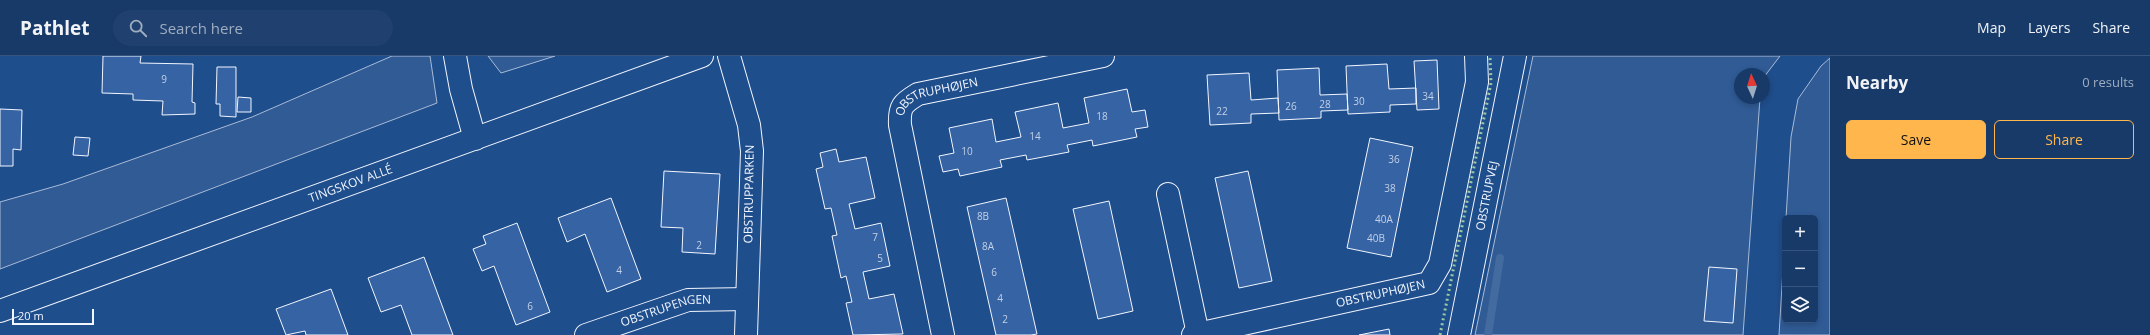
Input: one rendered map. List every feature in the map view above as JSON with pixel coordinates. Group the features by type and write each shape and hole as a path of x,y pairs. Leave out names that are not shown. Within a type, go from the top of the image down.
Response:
{"street":[{"path":"455,56 461,88 475,139"},
{"name":"TINGSKOV ALLÉ","path":"0,311 702,56"},
{"name":"OBSTRUPPARKEN","path":"729,56 749,124 752,151 746,335"},
{"name":"OBSTRUPHØJEN","path":"943,335 900,125 900,113 904,102 918,94 1103,56"},
{"name":"OBSTRUPHØJEN","path":"1168,194 1196,334 1429,283 1436,274 1442,256 1477,82 1476,56"},
{"name":"OBSTRUPVEJ","path":"1459,335 1515,56"},
{"name":"OBSTRUPENGEN","path":"586,335 688,300 747,299"}],"shaded area":[{"path":"392,56 430,56 437,103 0,269 0,202 63,184 252,117"},
{"path":"488,56 555,56 501,73"},
{"path":"1533,56 1780,56 1770,69 1734,68 1734,104 1760,104 1743,335 1475,335"},
{"path":"1830,58 1830,335 1779,335 1782,286 1782,323 1818,323 1818,215 1786,215 1791,137 1798,99 1821,66"}],"building":[{"path":"103,56 141,56 140,63 193,64 192,102 195,103 195,114 162,115 163,101 133,100 133,94 102,93"},
{"path":"1437,60 1439,109 1417,110 1414,61"},
{"path":"1387,64 1389,89 1416,88 1416,104 1390,105 1390,112 1348,114 1346,66"},
{"path":"217,67 236,67 236,117 220,116 220,104 216,104"},
{"path":"1319,68 1320,95 1347,94 1348,110 1321,111 1321,118 1279,120 1277,70"},
{"path":"1249,73 1251,100 1278,98 1279,113 1251,114 1251,123 1210,125 1207,75"},
{"path":"1127,89 1132,112 1145,110 1148,127 1135,129 1137,137 1093,146 1092,140 1067,145 1069,152 1027,160 1026,155 1000,160 1002,167 960,176 958,169 943,172 939,156 954,153 949,128 992,119 996,142 1021,137 1015,112 1058,103 1063,128 1089,123 1084,98"},
{"path":"238,97 251,98 251,112 237,112"},
{"path":"0,109 22,110 21,150 13,149 13,166 0,166"},
{"path":"75,137 90,138 88,156 73,155"},
{"path":"1370,138 1413,147 1391,257 1347,248"},
{"path":"836,149 839,162 866,157 875,198 849,204 855,229 881,223 890,266 863,272 869,299 894,294 903,334 853,335 846,303 852,302 846,276 841,278 832,236 837,235 831,208 825,209 816,169 823,167 820,153"},
{"path":"664,171 720,174 715,254 682,252 683,228 661,227"},
{"path":"1248,171 1272,281 1239,288 1215,178"},
{"path":"611,198 641,279 607,292 585,234 567,242 558,218"},
{"path":"1006,198 1037,334 996,335 967,207"},
{"path":"1109,201 1133,311 1098,319 1073,209"},
{"path":"517,223 550,312 516,325 494,266 482,271 473,249 486,244 483,236"},
{"path":"424,257 453,335 412,335 401,305 381,312 368,278"},
{"path":"1709,267 1737,269 1733,323 1704,321"},
{"path":"331,289 348,335 306,335 305,331 286,335 276,309"},
{"path":"1389,329 1390,335 1359,335"}],"waterway":[{"path":"1488,335 1500,258"}],"hedge":[{"path":"1440,335 1491,83 1490,56"}]}
